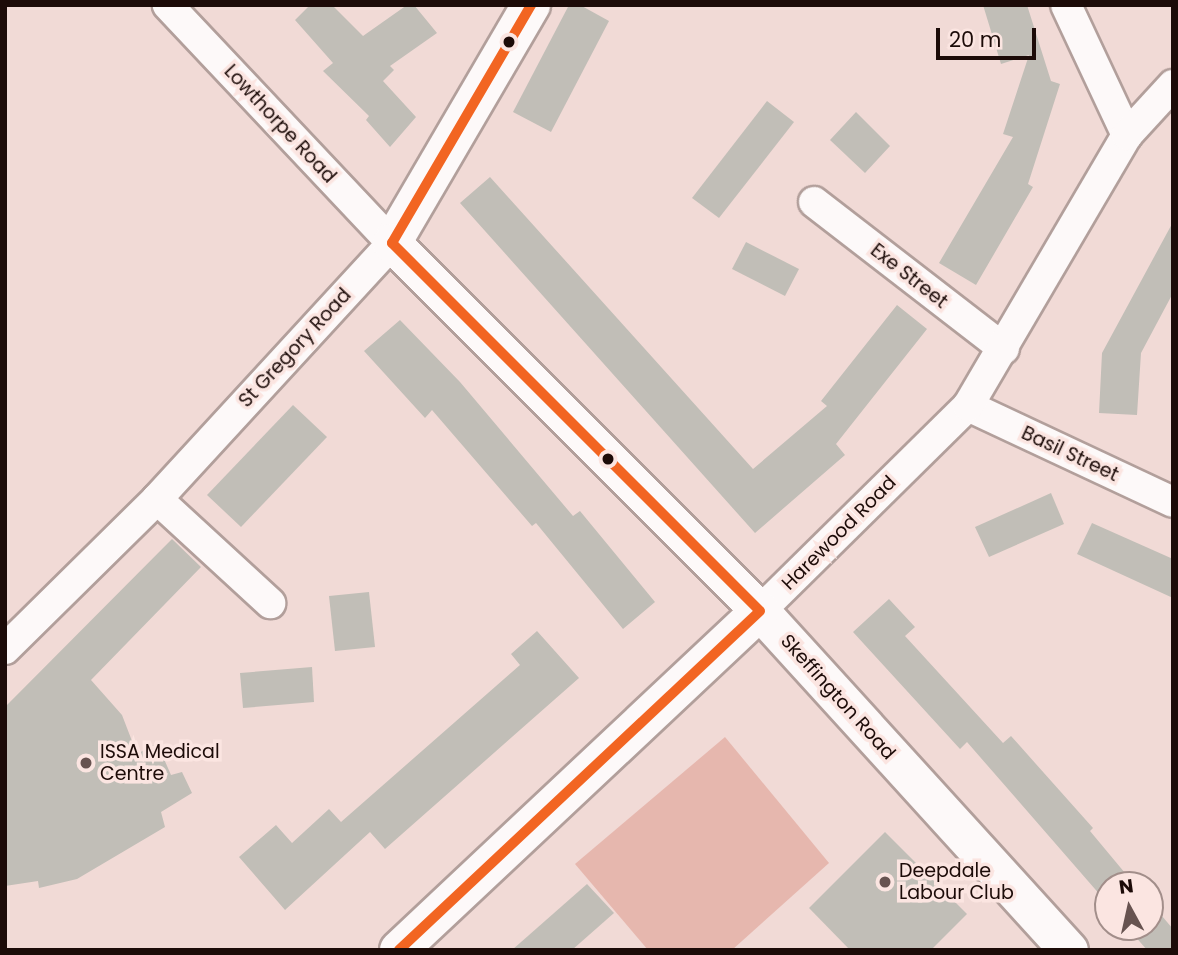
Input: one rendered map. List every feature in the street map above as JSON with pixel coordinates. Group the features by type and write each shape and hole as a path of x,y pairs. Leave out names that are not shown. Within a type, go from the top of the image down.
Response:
{"street":[{"name":"Lowthorpe Road","path":"168,5 392,243"},
{"name":"St Gregory Road","path":"5,649 157,499 392,243 531,5"},
{"path":"1066,5 1126,135"},
{"name":"Harewood Road","path":"398,950 760,611 968,406 1004,349 1126,135 1173,85"},
{"name":"Exe Street","path":"814,202 1004,349"},
{"name":"Skeffington Road","path":"392,243 760,611 1069,950"},
{"name":"Basil Street","path":"968,406 1173,502"},
{"path":"157,499 270,603"}],"shaded area":[{"path":"725,737 829,863 732,950 648,950 575,864"}],"building":[{"path":"310,5 332,5 363,36 407,5 414,5 437,33 390,66 394,70 383,81 416,117 390,147 366,120 369,116 323,71 333,63 295,20"},
{"path":"569,5 580,5 609,21 551,132 513,112"},
{"path":"983,5 1027,5 1051,81 1060,84 1028,184 1033,187 976,285 939,263 1013,137 1003,134 1029,55 1001,64"},
{"path":"767,101 794,122 719,218 692,198"},
{"path":"856,112 890,146 865,173 830,140"},
{"path":"490,177 753,469 827,406 821,401 897,305 927,329 836,444 845,455 755,533 460,203"},
{"path":"1173,222 1173,293 1141,353 1137,415 1099,413 1102,353"},
{"path":"746,242 799,269 785,296 732,269"},
{"path":"400,320 460,382 573,516 580,511 655,602 623,629 536,523 532,526 432,410 425,418 364,351"},
{"path":"293,405 327,437 241,527 207,495"},
{"path":"1051,493 1064,524 989,557 975,527"},
{"path":"1092,523 1173,559 1173,598 1077,554"},
{"name":"ISSA Medical Centre","path":"172,539 201,567 91,680 122,715 137,754 157,743 171,775 182,772 192,793 161,812 165,827 77,879 39,888 38,881 5,886 5,707"},
{"path":"369,592 375,647 335,651 329,596"},
{"path":"889,599 915,627 905,636 1003,743 1011,736 1093,828 1090,831 1123,871 1094,871 1094,888 967,742 960,749 853,632"},
{"path":"537,631 579,678 385,849 370,832 285,910 239,857 276,825 292,843 329,809 341,822 520,665 511,654"},
{"path":"312,667 314,702 243,708 240,673"},
{"name":"Deepdale Labour Club","path":"885,832 967,914 931,950 850,950 809,908"},
{"path":"587,884 614,913 572,950 512,950"},
{"path":"1164,918 1173,929 1173,950 1147,950 1139,941 1164,941"}],"transit line":[{"path":"392,243 531,5"},
{"path":"392,243 760,611"},
{"path":"399,950 760,611"}],"place":[{"name":"ISSA Medical Centre","path":"86,763"},
{"name":"Deepdale Labour Club","path":"885,882"}]}
